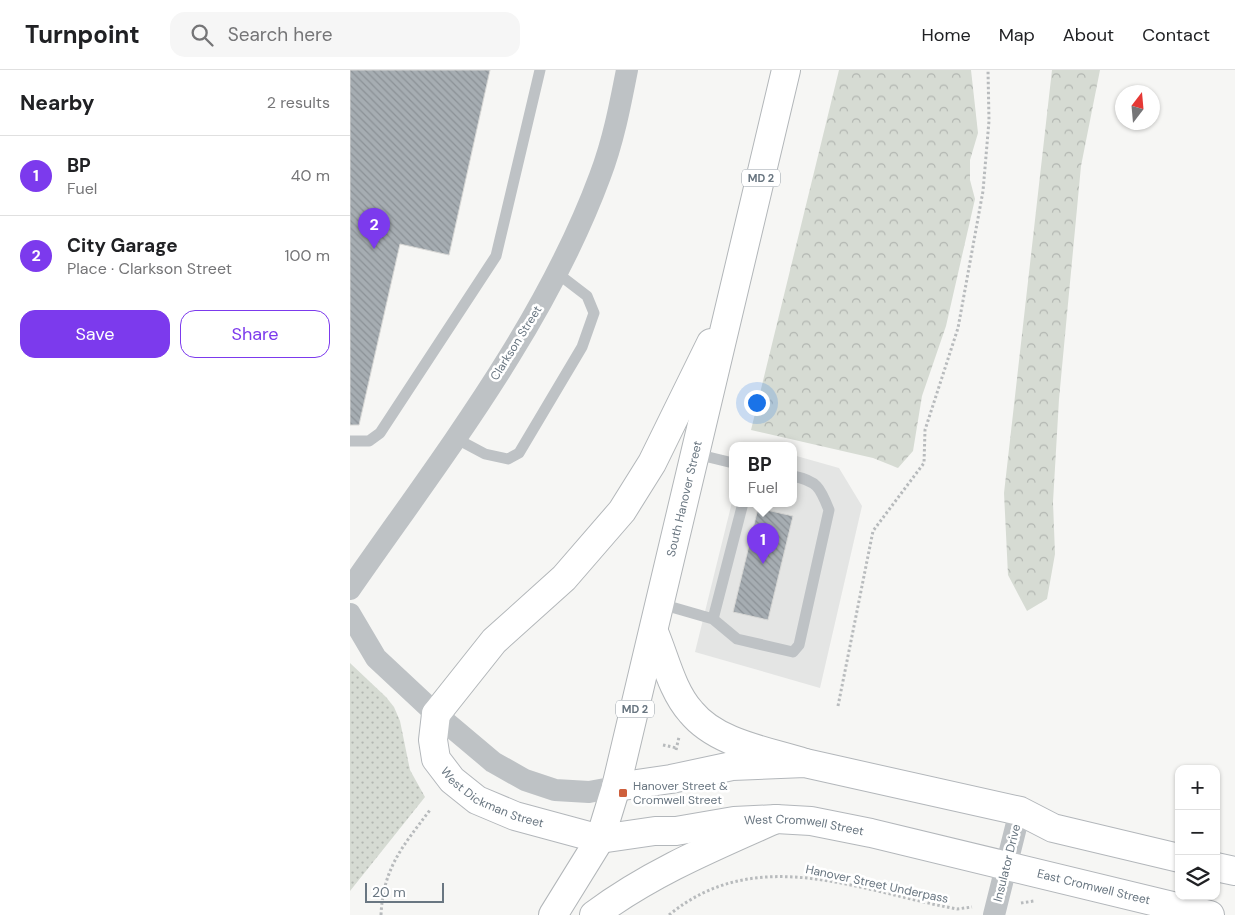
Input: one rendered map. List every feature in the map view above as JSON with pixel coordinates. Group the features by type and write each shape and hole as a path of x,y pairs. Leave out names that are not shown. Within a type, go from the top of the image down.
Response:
{"main road":[{"name":"South Hanover Street","path":"553,915 600,839 616,787 661,604 786,70"},
{"path":"436,714 494,641 574,567 622,511 652,463 736,286"},
{"path":"654,632 679,695 691,713 707,727 727,738 805,763 1020,811 1053,828 1175,857"},
{"name":"West Dickman Street","path":"436,714 433,740 436,759 452,780 477,800 515,816 600,839"},
{"path":"616,787 671,779 732,766 805,763"},
{"path":"594,915 630,889 664,870 776,818"},
{"name":"West Cromwell Street","path":"600,839 655,831 676,831 734,821 776,818 811,821 871,833 1006,867"},
{"name":"East Cromwell Street","path":"1006,867 1210,915"},
{"path":"1220,868 1235,871"}],"street":[{"name":"Clarkson Street","path":"350,589 455,438 531,321 557,273 600,175 620,109 627,70"},
{"path":"350,614 376,658 436,714 493,762 525,780 555,790 589,792 616,787"},
{"name":"Insulator Drive","path":"994,915 1020,811"}],"lane":[{"path":"350,441 369,442 380,433 496,256 540,70"},
{"path":"455,438 486,454 508,459 520,453 582,347 594,313 586,296 557,273"},
{"path":"696,454 729,462"},
{"path":"661,604 713,619 737,639 793,652 799,645 829,510 821,489 809,479 797,477"},
{"path":"713,619 742,507"}],"path":[{"path":"838,706 873,531 924,462 925,430 958,328 983,190 990,121 988,70"},
{"path":"663,745 677,748"},
{"path":"381,915 384,887 388,872 406,842 430,810"},
{"name":"Hanover Street Underpass","path":"669,915 683,903 704,891 733,880 767,876 803,876 957,909 972,907"}],"shaded area":[{"path":"797,456 839,468 862,506 820,688 695,652 731,507 797,507"}],"green space":[{"path":"839,70 971,70 978,133 970,160 970,180 975,199 946,326 922,396 913,451 898,468 873,458 751,430"},
{"path":"1052,70 1100,70 1081,166 1059,399 1053,502 1055,554 1047,599 1027,611 1008,575 1004,493"},
{"path":"350,663 394,707 400,721 410,770 425,797 350,891"}],"building":[{"path":"350,70 490,70 449,255 400,244 359,425 350,425"},
{"path":"758,508 793,516 768,620 733,612"}],"place":[{"name":"City Garage","path":"374,249"},
{"name":"BP","path":"763,564"},
{"name":"Hanover Street & Cromwell Street","path":"623,793"}]}
